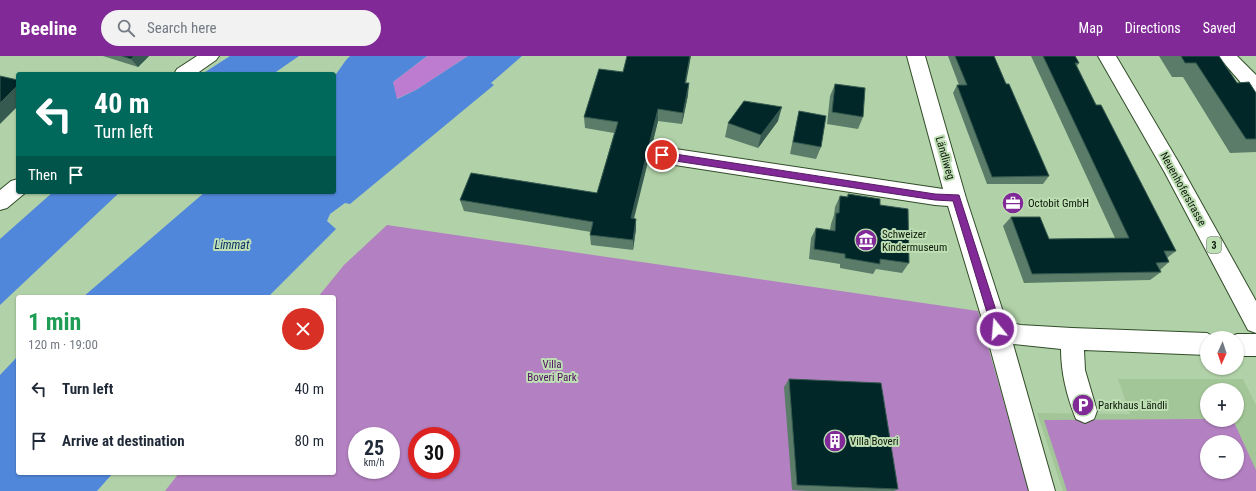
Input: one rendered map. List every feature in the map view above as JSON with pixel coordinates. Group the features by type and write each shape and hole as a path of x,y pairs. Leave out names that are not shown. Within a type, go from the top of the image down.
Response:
{"street":[{"path":"186,72 210,56"},
{"name":"Ländliweg","path":"916,56 956,198 997,329 1042,491"},
{"name":"Neuenhoferstrasse","path":"1107,56 1172,168 1256,323"},
{"path":"1227,56 1256,86"},
{"path":"662,155 935,197 956,198"},
{"path":"0,202 16,189"},
{"path":"997,329 1020,335 1072,339 1200,344"},
{"path":"1072,339 1073,370 1085,411"},
{"path":"1244,345 1256,345"}],"shaded area":[{"path":"427,56 468,56 416,90 396,99 393,82"},
{"path":"1118,379 1243,379 1256,405 1256,491 1063,491 1037,413 1130,414"}],"green space":[{"name":"Villa Boveri Park","path":"387,225 978,311 1029,491 165,491 177,475 336,475 336,295 320,295 344,265"},
{"path":"1200,419 1200,427 1236,427 1240,435 1200,435 1200,479 1244,479 1244,444 1256,470 1256,491 1067,491 1044,420"}],"water":[{"path":"230,56 299,56 276,72 205,72"},
{"name":"Limmat","path":"350,56 427,56 393,82 397,99 416,90 468,56 522,56 491,83 494,85 350,204 345,203 330,214 327,221 336,229 270,295 85,295 203,194 336,194 336,74"},
{"path":"51,194 118,194 0,305 0,239"},
{"path":"16,358 16,475 111,475 97,491 0,491 0,375"}],"building":[{"path":"122,56 134,56 131,59"},
{"path":"627,56 690,56 685,83 689,83 683,113 658,109 631,218 636,219 633,240 590,235 593,222 460,200 471,173 597,193 618,122 584,117 599,69 623,72"},
{"path":"955,56 994,56 1006,84 1009,84 1049,176 992,177 957,85 967,85"},
{"path":"1043,56 1075,56 1079,63 1075,63 1096,105 1101,105 1176,251 1164,251 1169,262 1156,263 1161,272 1032,274 1011,217 1040,217 1049,239 1129,238"},
{"path":"1181,56 1219,56 1237,83 1249,82 1256,93 1256,139 1246,139 1196,63 1185,63"},
{"path":"0,76 16,80 16,87 0,103"},
{"path":"835,84 865,88 863,117 832,112"},
{"path":"744,101 782,107 761,135 728,123"},
{"path":"799,111 826,116 821,147 793,142"},
{"name":"Schweizer Kindermuseum","path":"848,194 880,199 880,205 908,209 909,263 880,259 880,264 845,258 845,254 814,249 816,228 835,231 836,213 839,213 840,196 848,197"},
{"name":"Villa Boveri","path":"789,379 881,383 898,489 797,485"}],"place":[{"name":"Octobit GmbH","path":"1013,203"},
{"name":"Schweizer Kindermuseum","path":"866,240"},
{"name":"Parkhaus Ländli","path":"1083,405"},
{"name":"Villa Boveri","path":"835,441"}],"route":[{"path":"662,155 935,197 956,198 997,329"}]}
